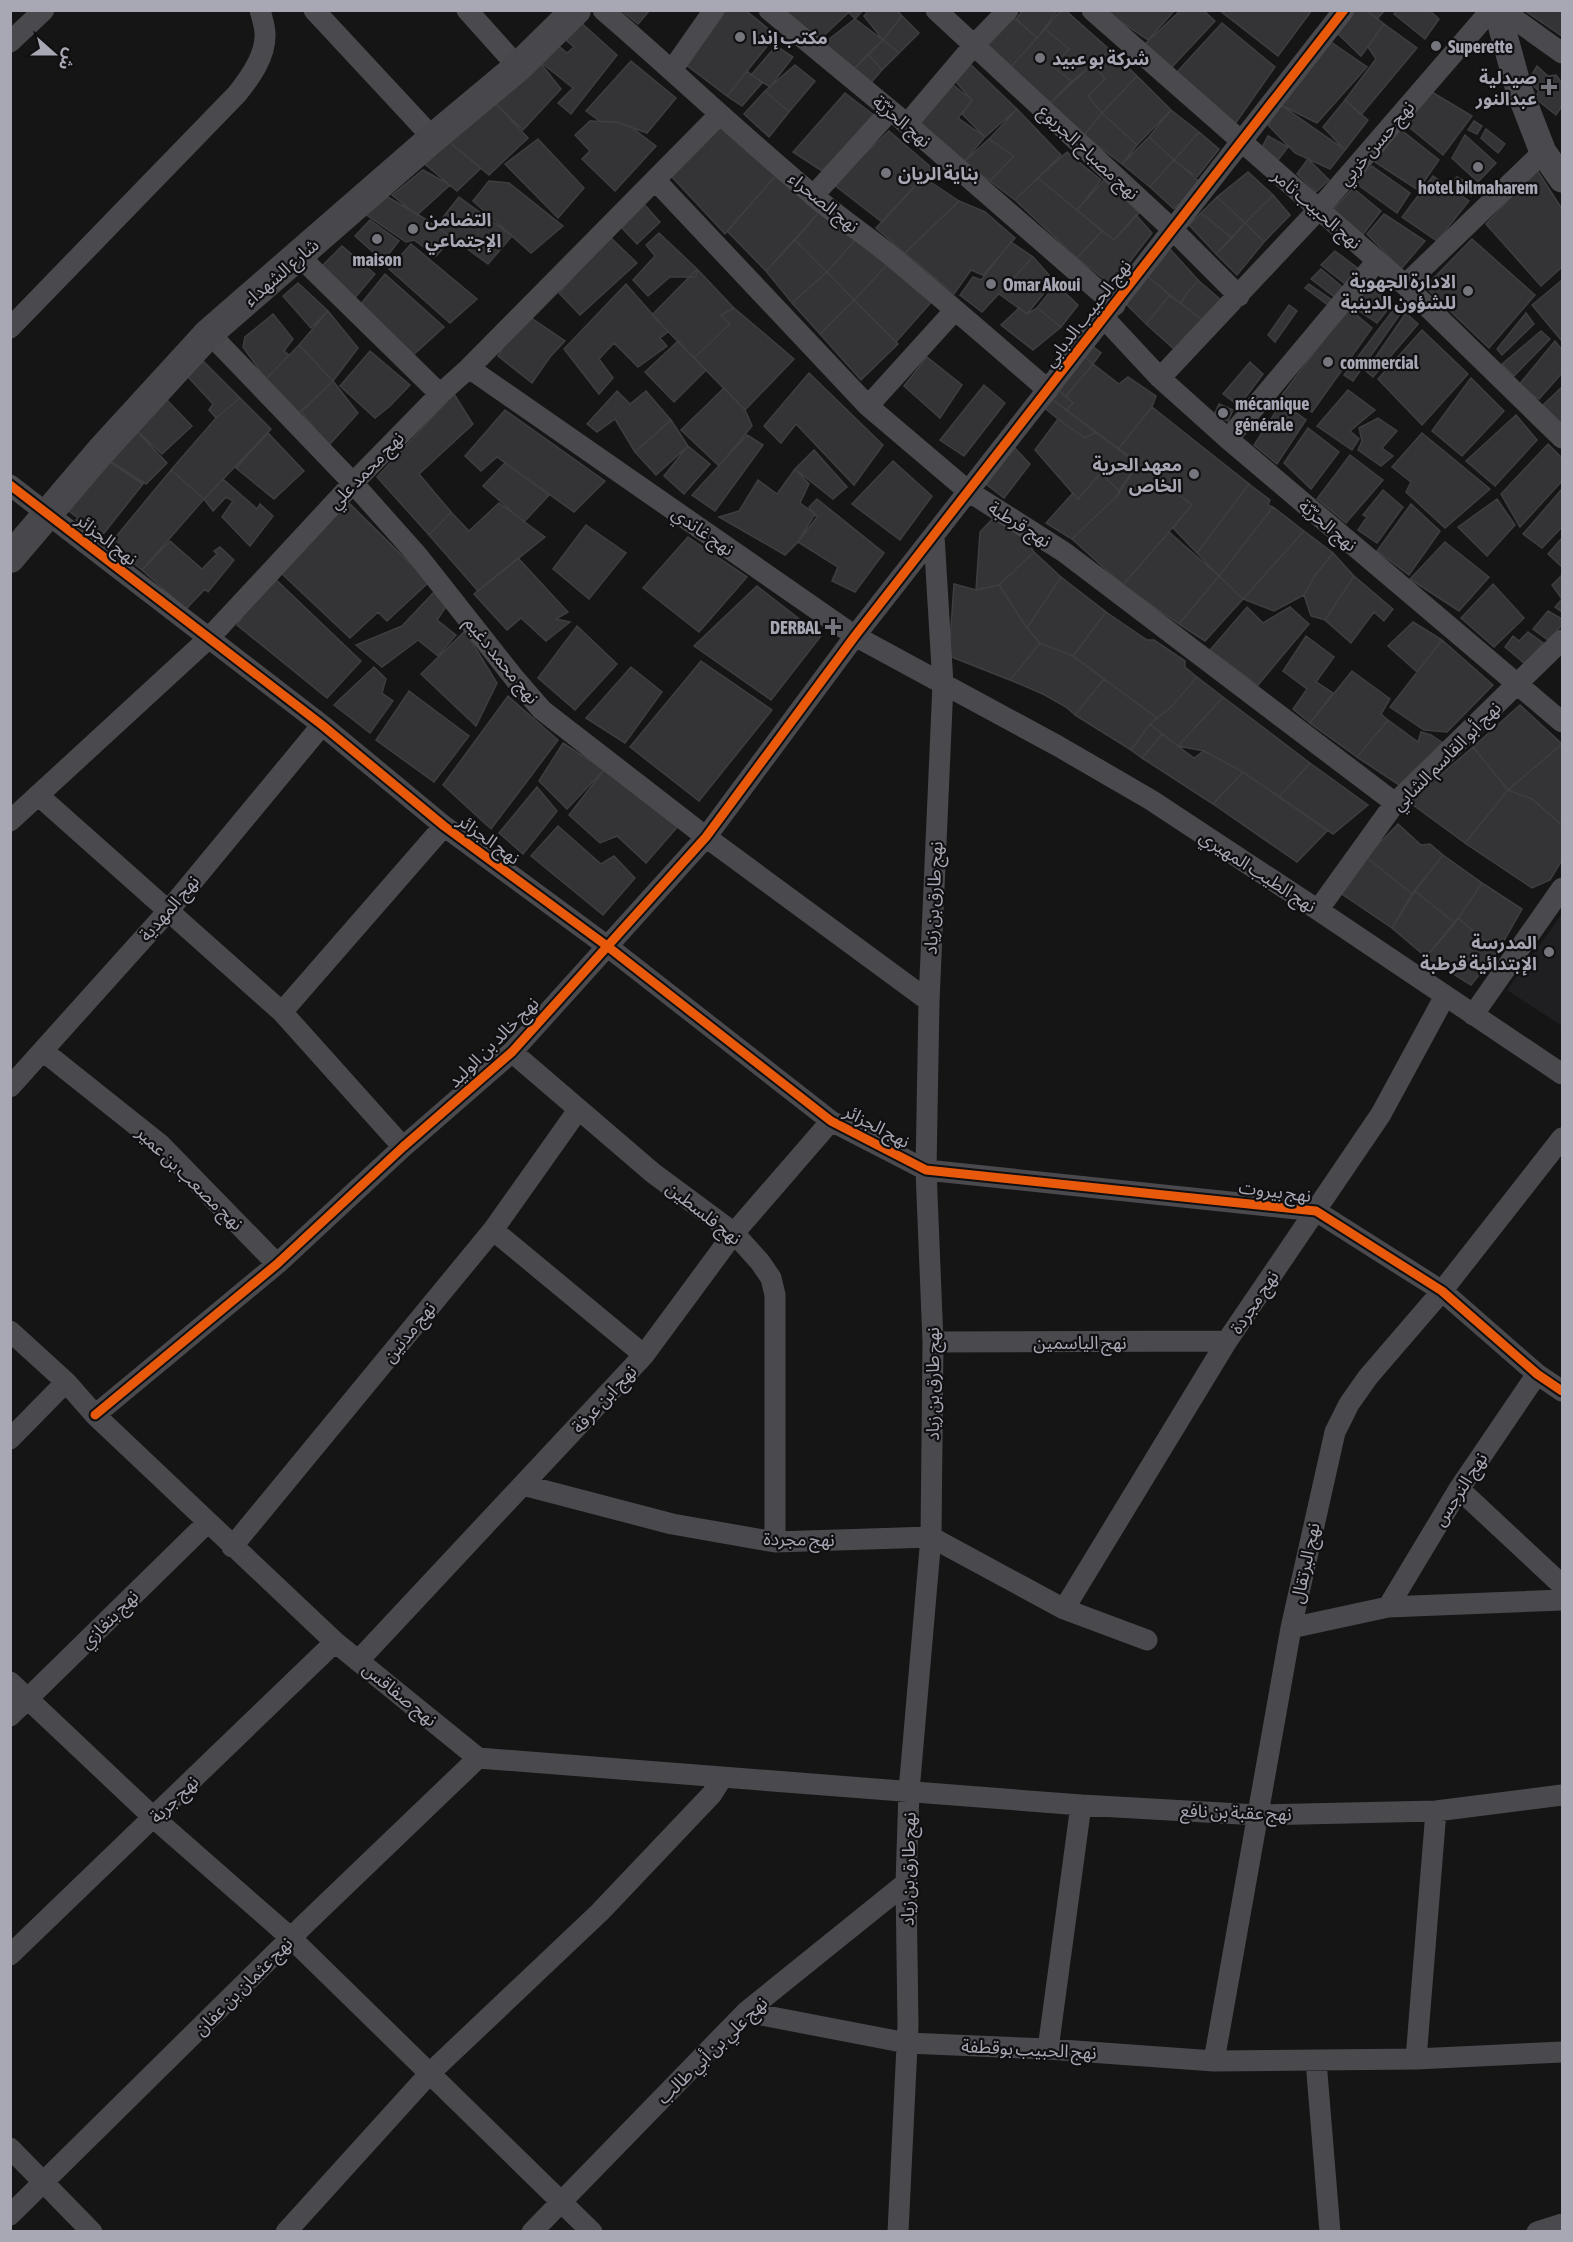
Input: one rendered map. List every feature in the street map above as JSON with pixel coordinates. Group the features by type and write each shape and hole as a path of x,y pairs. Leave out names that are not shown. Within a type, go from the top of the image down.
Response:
{"main road":[{"name":"شارع الشهداء","path":"10,558 46,513 209,333 518,67 576,10"}],"street":[{"path":"10,42 44,10"},
{"path":"10,328 249,79 263,47 265,35 261,10"},
{"path":"314,10 433,138"},
{"path":"467,10 518,67"},
{"name":"نهج الصحراء","path":"603,10 813,196 956,310 1048,390"},
{"path":"672,70 714,10"},
{"name":"نهج الحرّيّة","path":"769,10 907,124 1109,311 1160,378 1227,439 1563,722"},
{"name":"نهج مصباح الجربوع","path":"936,10 1173,230 1239,296"},
{"path":"907,124 974,45 1008,10"},
{"name":"نهج الحبيب ثامر","path":"1092,10 1241,143 1406,285 1563,438"},
{"name":"نهج الحبيب الدبابي","path":"855,636 1344,10"},
{"name":"نهج حسن خربي","path":"1160,378 1319,209 1491,10"},
{"path":"1497,10 1519,90 1543,152 1563,179"},
{"path":"1502,10 1563,53"},
{"path":"813,196 890,111"},
{"name":"نهج محمد علي","path":"10,821 209,638 353,483 656,181 719,115"},
{"path":"1406,285 1543,152"},
{"name":"نهج قرطبة","path":"656,181 868,406 968,491 1064,552 1395,803"},
{"path":"299,256 440,394"},
{"path":"1227,439 1377,261"},
{"path":"868,406 956,310"},
{"name":"نهج محمد دغيم","path":"209,333 353,483 418,556 542,710 706,837 929,1001"},
{"name":"نهج غاندي","path":"469,368 855,636 943,684"},
{"name":"نهج الجزائر","path":"10,485 322,725 444,826 607,946 831,1121 926,1170"},
{"name":"نهج طارق بن زياد","path":"898,2232 907,2043 906,1883 909,1791 931,1537 933,1342 926,1170 929,1001 943,684 934,536"},
{"name":"نهج خالد بن الوليد","path":"95,1415 277,1264 403,1147 512,1052 706,837 855,636"},
{"name":"نهج أبو القاسم الشابي","path":"1318,910 1395,803 1563,640"},
{"name":"نهج الطيب المهيري","path":"943,684 1058,746 1151,800 1563,1074"},
{"name":"نهج المهدية","path":"10,1087 169,910 322,725"},
{"path":"38,795 282,1012 403,1147"},
{"path":"282,1012 444,826"},
{"path":"1473,1015 1563,888"},
{"name":"نهج مجردة","path":"1064,1609 1227,1341 1381,1114 1445,996"},
{"name":"نهج مصعب بن عمير","path":"43,1051 161,1146 277,1264"},
{"name":"نهج فلسطين","path":"512,1052 652,1173 734,1233 771,1278 775,1295 776,1542"},
{"name":"نهج مدنين","path":"232,1547 493,1230 578,1110"},
{"name":"نهج ابن عرفة","path":"358,1661 644,1355 734,1233 831,1121"},
{"name":"نهج البرتقال","path":"1214,2061 1291,1628 1335,1432 1349,1404 1368,1377 1442,1291 1563,1138"},
{"name":"نهج بيروت","path":"926,1170 1316,1211 1442,1291 1537,1374 1563,1391"},
{"path":"493,1230 644,1355"},
{"name":"نهج صفاقس","path":"10,1331 66,1382 95,1415 232,1547 335,1642 478,1758"},
{"name":"نهج الياسمين","path":"933,1342 1227,1341"},
{"name":"نهج النرجس","path":"1388,1606 1459,1489 1537,1374"},
{"path":"10,1438 66,1382"},
{"name":"نهج مجردة","path":"523,1485 672,1524 776,1542 931,1537"},
{"path":"1459,1489 1563,1585"},
{"name":"نهج بنغازي","path":"10,1716 208,1522"},
{"path":"931,1537 1064,1609 1147,1641"},
{"path":"1291,1628 1388,1606 1563,1600"},
{"name":"نهج جربة","path":"10,1955 335,1642"},
{"path":"10,1682 154,1818 291,1938 592,2232"},
{"path":"478,1758 909,1791"},
{"name":"نهج عثمان بن عفان","path":"10,2215 291,1938 478,1758"},
{"path":"286,2232 430,2073 600,1912 712,1794 722,1778"},
{"name":"نهج عقبة بن نافع","path":"909,1791 1081,1805 1258,1815 1436,1811 1563,1795"},
{"path":"1048,2049 1081,1805"},
{"path":"1416,2059 1436,1811"},
{"name":"نهج علي بن أبي طالب","path":"532,2232 746,2012 906,1883"},
{"name":"نهج الحبيب بوقطفة","path":"746,2012 907,2043 1048,2049 1214,2061 1416,2059 1563,2052"},
{"path":"1316,2061 1330,2232"},
{"path":"10,2148 92,2232"},
{"path":"1537,2232 1563,2224"}],"shaded area":[{"name":"المدرسة الإبتدائية قرطبة","path":"1562,914 1562,1026 1507,990"}],"building":[{"path":"621,10 650,10 638,24"},
{"path":"726,10 745,10 776,35 727,96 685,64"},
{"path":"785,10 847,10 849,12 819,40"},
{"path":"847,10 863,10 855,19"},
{"path":"869,10 897,10 902,16 883,40 864,16"},
{"path":"1023,10 1058,10 1037,38 1016,19"},
{"path":"1061,10 1065,10 1110,50 1072,81 1053,67 1069,49 1045,29"},
{"path":"1111,10 1175,10 1148,40 1108,13"},
{"path":"1181,10 1203,10 1215,21 1172,67 1143,46"},
{"path":"1219,10 1312,10 1278,56"},
{"path":"1354,10 1366,10 1384,24 1361,56 1336,32"},
{"path":"1366,10 1385,10 1377,19"},
{"path":"1396,10 1429,10 1439,19 1425,39 1394,14"},
{"path":"1524,10 1562,10 1562,36"},
{"path":"902,16 919,33 899,53 883,40"},
{"path":"1012,16 1037,38 1009,69 984,49"},
{"path":"577,19 617,55 571,114 558,103 573,88 538,60 555,43 567,53 574,47 560,35"},
{"path":"855,19 883,40 854,69 824,43"},
{"path":"1222,23 1275,67 1235,124 1177,72"},
{"path":"1384,24 1417,48 1361,115 1345,100 1376,59 1368,47"},
{"name":"شركة بو عبيد","path":"1045,29 1069,49 1053,67 1072,81 1050,103 1009,69"},
{"path":"883,40 899,53 882,70 868,54"},
{"path":"1331,42 1367,67 1317,123 1281,105"},
{"path":"776,46 793,57 770,87 751,75"},
{"path":"1110,50 1137,76 1102,113 1088,96 1105,79 1093,64"},
{"path":"868,54 882,70 870,84 854,69"},
{"path":"538,60 561,89 523,130 492,100"},
{"path":"631,61 676,98 647,133 617,122 601,122 586,111"},
{"path":"969,63 1017,109 985,137 962,114 972,100 954,80"},
{"path":"1093,64 1105,79 1088,96 1102,113 1084,135 1050,103"},
{"path":"795,65 815,81 789,112 765,91"},
{"name":"صيدلية عبدالنور","path":"1537,66 1548,76 1556,75 1562,83 1562,106 1556,115 1535,98 1539,91 1528,81"},
{"path":"747,71 762,83 742,106 727,96"},
{"path":"1137,76 1171,110 1137,145 1102,113"},
{"path":"952,84 972,100 958,118 985,137 964,162 919,123"},
{"path":"765,91 789,112 769,137 744,114"},
{"path":"1430,91 1472,116 1443,155 1405,124"},
{"path":"845,93 875,116 822,171 793,152"},
{"path":"492,100 528,138 489,175 448,141"},
{"path":"1345,100 1368,120 1345,150 1323,127"},
{"path":"1281,105 1345,150 1330,169 1295,153 1268,125"},
{"path":"1017,109 1061,155 1015,200 990,181 1014,156 989,139"},
{"path":"1171,110 1199,132 1174,160 1149,137"},
{"path":"1102,113 1137,145 1122,164 1084,135"},
{"path":"590,121 617,122 631,127 656,146 615,191 582,159 590,151 575,135"},
{"path":"719,121 778,173 725,234 671,176"},
{"path":"1474,121 1482,126 1477,134 1468,130"},
{"path":"1400,129 1439,160 1418,190 1375,162"},
{"path":"1486,129 1505,144 1498,153 1481,138"},
{"name":"بناية الريان","path":"889,131 932,168 882,222 833,184"},
{"path":"1199,132 1219,149 1197,177 1174,160"},
{"path":"1465,135 1496,163 1478,182 1452,158"},
{"path":"1268,136 1288,147 1278,160 1261,149"},
{"path":"1149,137 1174,160 1150,187 1122,164"},
{"path":"538,139 584,188 558,218 505,164"},
{"path":"989,139 1014,156 990,181 964,162"},
{"path":"448,141 481,168 457,191 420,160"},
{"path":"1067,152 1101,180 1077,210 1038,178"},
{"path":"1308,159 1329,180 1316,192 1297,174"},
{"path":"1174,160 1200,182 1174,209 1150,187"},
{"path":"1372,166 1410,193 1397,213 1354,182"},
{"path":"423,170 450,185 417,215 392,195"},
{"path":"1537,170 1562,209 1562,267 1541,286 1486,224"},
{"path":"1248,172 1273,195 1245,223 1217,197"},
{"path":"778,173 822,209 766,271 727,231"},
{"path":"1433,176 1469,201 1437,241 1402,217"},
{"path":"923,177 959,201 905,253 876,228"},
{"path":"1457,177 1475,187 1471,196 1454,180"},
{"path":"1038,178 1102,231 1077,258 1015,200"},
{"path":"1105,179 1141,211 1114,240 1077,210"},
{"path":"489,181 509,183 563,226 531,253 473,201"},
{"path":"1353,188 1381,211 1361,237 1331,212"},
{"path":"1273,195 1290,215 1264,242 1245,223"},
{"name":"التضامن الإجتماعي","path":"386,196 452,238 436,256 414,240 406,242 362,212"},
{"path":"459,197 512,236 488,264 436,226"},
{"path":"1217,197 1245,223 1232,238 1201,213"},
{"path":"959,201 985,212 1015,238 983,275 971,270 954,294 905,253"},
{"path":"643,203 660,222 637,244 621,227"},
{"path":"822,209 856,239 827,272 795,240"},
{"path":"1201,213 1232,238 1216,254 1189,225"},
{"path":"1384,214 1425,241 1401,269 1367,234"},
{"path":"1136,215 1152,233 1112,285 1077,258 1102,231 1114,240"},
{"name":"maison","path":"370,220 399,241 383,261 355,236"},
{"path":"1245,223 1264,242 1237,275 1216,254"},
{"path":"659,233 697,269 696,277 670,277 648,296 633,280 655,256 646,245"},
{"path":"610,237 637,263 580,315 559,293"},
{"path":"856,239 888,264 854,300 827,272"},
{"path":"1472,239 1535,295 1489,348 1425,287"},
{"path":"795,240 827,272 792,303 766,271"},
{"path":"1011,242 1033,257 982,312 960,295 973,277 981,280"},
{"path":"411,244 477,299 450,323 389,269"},
{"path":"342,246 375,274 354,299 320,268"},
{"path":"1168,247 1199,281 1188,291 1181,303 1145,274"},
{"path":"1335,251 1360,270 1349,287 1321,265"},
{"path":"1033,257 1049,275 1038,286 1044,293 1027,314 999,294"},
{"path":"888,264 933,300 896,342 854,300"},
{"path":"697,269 734,308 721,315 730,324 694,358 652,315"},
{"name":"commercial","path":"1321,269 1345,289 1337,299 1311,279"},
{"path":"827,272 854,300 820,334 792,303"},
{"path":"385,274 444,327 411,357 360,305"},
{"path":"1145,274 1170,295 1146,324 1125,303"},
{"path":"1370,279 1392,304 1377,323 1349,304"},
{"path":"1562,280 1562,339 1561,340 1532,305"},
{"path":"1199,281 1221,300 1203,321 1181,303 1188,291"},
{"path":"298,283 328,311 311,328 283,296"},
{"path":"626,284 668,332 660,338 667,346 638,367 614,343 599,359 613,378 599,394 564,349"},
{"path":"1056,284 1078,305 1061,327 1037,308"},
{"path":"1309,284 1335,302 1332,308 1305,288"},
{"path":"1170,295 1203,321 1175,350 1146,324"},
{"path":"854,300 898,344 861,380 820,334"},
{"path":"1289,305 1297,311 1275,342 1268,335"},
{"path":"1397,305 1403,310 1353,381 1344,375"},
{"path":"734,308 794,359 745,410 694,358 730,324 721,315"},
{"path":"1019,308 1027,314 1037,308 1061,327 1033,350 1001,325"},
{"name":"commercial","path":"1348,308 1372,328 1312,412 1282,395"},
{"path":"328,311 358,348 333,381 299,345"},
{"path":"524,313 565,341 550,357 532,383 498,356"},
{"path":"1406,313 1418,324 1373,377 1366,371"},
{"path":"1526,313 1534,324 1502,355 1497,349"},
{"path":"273,314 293,339 284,351 289,355 266,379 243,347 245,337"},
{"path":"1422,330 1468,374 1422,425 1378,379"},
{"path":"1541,331 1550,339 1514,376 1502,364"},
{"path":"678,341 706,370 674,402 645,372"},
{"path":"1555,341 1562,350 1562,373 1539,399 1518,386"},
{"path":"299,345 333,381 298,414 266,379"},
{"path":"1091,345 1101,353 1093,364 1083,355"},
{"path":"370,351 410,385 375,418 340,386"},
{"path":"1083,355 1093,364 1066,396 1057,389"},
{"path":"927,357 962,385 940,418 904,386"},
{"path":"203,361 240,398 216,418 209,410 213,404 188,377"},
{"path":"1250,362 1263,374 1239,406 1223,394"},
{"path":"1093,364 1119,384 1128,377 1156,396 1152,407 1118,449 1066,410 1073,403 1066,396"},
{"path":"809,373 883,445 854,485 796,424 781,443 764,426"},
{"path":"1471,378 1504,411 1462,456 1432,431"},
{"path":"333,381 358,413 329,445 301,412"},
{"path":"984,385 1005,403 964,456 940,440"},
{"path":"1562,387 1562,423 1543,405"},
{"path":"724,388 745,410 752,426 719,466 681,430"},
{"path":"1057,389 1073,403 1066,410 1049,397"},
{"path":"1348,390 1375,410 1350,431 1359,439 1352,450 1317,426"},
{"path":"617,391 630,404 646,391 671,420 635,452 615,419 597,432 587,424"},
{"path":"454,394 473,424 419,474 451,512 429,535 377,477"},
{"path":"163,396 192,426 162,454 133,427"},
{"path":"1049,397 1096,432 1085,438 1058,419 1042,406"},
{"path":"240,398 271,429 204,499 171,470 216,418"},
{"path":"1282,402 1306,420 1277,464 1254,445"},
{"name":"mécanique générale","path":"1219,404 1233,410 1228,421 1214,415"},
{"name":"معهد الحرية الخاص","path":"1152,407 1249,484 1197,553 1173,528 1192,505 1118,449"},
{"path":"505,410 605,481 574,512 497,457 481,471 465,456"},
{"path":"1516,415 1537,440 1495,486 1466,461"},
{"path":"1378,418 1397,431 1382,448 1393,456 1381,466 1358,450 1362,441 1359,428"},
{"path":"1058,419 1085,438 1096,432 1138,463 1119,491 1101,473 1078,499 1035,450"},
{"path":"671,420 688,446 656,475 635,452"},
{"path":"133,427 167,463 146,484 104,457"},
{"path":"1308,428 1339,452 1311,489 1284,463"},
{"path":"268,433 304,471 274,499 236,468"},
{"path":"1422,433 1490,489 1445,528 1406,492 1411,482 1392,467"},
{"path":"747,435 763,445 715,511 692,495"},
{"path":"1010,443 1030,464 1004,498 982,481"},
{"path":"1548,444 1562,458 1562,481 1520,527 1501,494"},
{"path":"688,446 710,464 684,494 664,476"},
{"path":"814,450 847,487 833,499 795,469"},
{"path":"1350,455 1383,480 1346,523 1317,499"},
{"path":"105,459 143,484 104,533 97,535 76,520 78,518 66,509"},
{"path":"893,461 932,496 900,540 852,504"},
{"path":"505,463 549,495 524,522 483,486"},
{"path":"1138,463 1192,505 1123,585 1072,539 1118,495"},
{"path":"795,469 809,484 800,503 815,514 798,542 785,555 719,517 739,511 758,480 777,494"},
{"path":"171,470 204,499 142,570 110,544"},
{"path":"1101,473 1119,491 1118,495 1072,539 1046,523 1073,493 1078,499"},
{"path":"223,479 257,509 260,504 273,516 250,546 222,517 233,501 226,497 213,511 204,499"},
{"path":"1249,484 1270,500 1268,505 1273,507 1219,576 1197,553"},
{"path":"1562,489 1562,527 1542,548 1523,534"},
{"path":"1383,490 1403,507 1377,543 1358,530 1367,517 1363,515"},
{"path":"817,499 884,553 855,592 832,581 838,567 798,542 817,517 809,507"},
{"path":"1497,499 1515,525 1487,556 1458,527"},
{"path":"348,502 429,582 387,621 378,612 350,638 280,572"},
{"path":"499,503 545,537 478,591 429,535 451,512 469,531"},
{"path":"1411,504 1440,531 1409,575 1377,551"},
{"path":"1273,507 1304,531 1243,599 1219,576"},
{"path":"998,513 1028,538 1028,543 1034,552 999,585 976,590 980,532"},
{"path":"586,525 626,553 589,599 553,569"},
{"path":"1304,531 1333,553 1314,577 1304,595 1274,611 1243,599"},
{"path":"1169,532 1219,576 1179,624 1123,585"},
{"path":"688,537 747,577 699,632 643,588"},
{"path":"1562,538 1562,567 1548,554"},
{"path":"170,541 202,569 217,554 214,551 220,547 234,560 208,592 205,589 186,609 142,570"},
{"path":"1445,542 1489,577 1459,611 1410,579"},
{"path":"1034,552 1061,577 1027,628 999,585"},
{"path":"1333,553 1354,576 1325,620 1311,616 1304,595 1314,577"},
{"path":"518,558 568,612 556,619 570,622 546,641 521,618 507,630 474,594"},
{"path":"269,573 361,661 327,698 237,625"},
{"path":"1562,575 1562,599 1552,585"},
{"path":"1219,576 1243,599 1205,641 1179,624"},
{"path":"1354,576 1393,609 1384,621 1374,612 1351,643 1325,620"},
{"path":"1061,577 1106,612 1073,656 1040,643 1027,628"},
{"path":"954,584 976,590 999,585 1027,628 1040,643 1010,680 949,656"},
{"path":"1493,584 1524,618 1494,647 1461,618"},
{"path":"757,586 821,636 771,700 694,646"},
{"path":"434,592 447,605 437,620 456,635 438,656 418,640 382,667 356,645 402,626"},
{"path":"1562,599 1562,612 1555,607"},
{"path":"1247,607 1263,623 1290,607 1309,624 1258,685 1210,650"},
{"path":"1548,611 1562,619 1562,625 1548,640 1533,629"},
{"path":"1106,612 1147,640 1154,640 1185,661 1185,667 1197,677 1171,707 1157,718 1073,656"},
{"path":"1413,622 1442,640 1417,672 1388,646"},
{"path":"577,626 617,664 575,710 538,678"},
{"path":"465,631 497,683 476,726 421,674"},
{"path":"1528,632 1543,643 1525,664 1505,647 1513,636 1519,641"},
{"path":"1306,636 1334,657 1316,682 1333,693 1310,723 1293,709 1307,689 1283,671"},
{"path":"1442,640 1493,685 1447,732 1424,730 1390,707"},
{"path":"1040,643 1073,656 1104,679 1075,715 1043,694 1010,680"},
{"path":"701,661 772,710 699,801 630,747"},
{"path":"374,667 386,679 382,693 393,701 370,733 334,705"},
{"path":"631,667 662,692 625,743 586,718"},
{"path":"1352,671 1390,699 1381,714 1388,720 1357,757 1310,723"},
{"path":"1197,677 1223,697 1178,746 1150,724 1171,707"},
{"path":"1104,679 1157,718 1131,750 1075,715"},
{"path":"409,691 469,736 434,782 376,740"},
{"path":"508,696 558,740 491,829 443,785"},
{"path":"1223,697 1310,763 1279,797 1243,772 1204,751 1178,746"},
{"path":"1520,705 1562,744 1508,790 1473,747"},
{"path":"1388,720 1418,742 1421,732 1431,735 1446,745 1402,787 1357,757"},
{"path":"1150,724 1162,734 1142,758 1131,750"},
{"path":"1162,734 1194,758 1204,751 1243,772 1213,804 1142,758"},
{"path":"563,743 604,770 567,809 539,781"},
{"path":"1562,744 1562,825 1532,799 1508,790"},
{"path":"1473,747 1508,790 1465,843 1409,802"},
{"path":"1310,763 1368,805 1333,834 1279,797"},
{"path":"604,770 679,825 646,863 617,836 600,843 569,815"},
{"path":"1243,772 1328,830 1297,862 1213,804"},
{"path":"537,787 557,811 523,854 499,833"},
{"path":"1508,790 1532,799 1562,825 1562,860 1550,880 1532,888 1465,843"},
{"path":"1398,824 1421,845 1430,844 1443,855 1412,894 1366,857"},
{"path":"558,826 601,864 614,856 635,878 603,915 531,856"},
{"path":"1443,855 1482,883 1455,923 1415,891"},
{"path":"1366,857 1412,894 1392,928 1336,890"},
{"path":"1482,883 1522,909 1498,951 1458,918"},
{"path":"1415,891 1455,923 1426,957 1392,928"},
{"path":"1458,918 1498,951 1471,985 1426,957"}],"cycle path":[{"path":"95,1415 277,1264 403,1147 512,1052 706,837 855,636 1344,10"},
{"path":"10,485 322,725 444,826 607,946 831,1121 926,1170 1316,1211 1442,1291 1537,1374 1562,1391"}],"place":[{"name":"مكتب إندا","path":"740,37"},
{"name":"Superette","path":"1436,46"},
{"name":"شركة بو عبيد","path":"1040,58"},
{"name":"صيدلية عبدالنور","path":"1549,87"},
{"name":"hotel bilmaharem","path":"1478,167"},
{"name":"بناية الريان","path":"886,173"},
{"name":"التضامن الإجتماعي","path":"413,229"},
{"name":"maison","path":"377,239"},
{"name":"Omar Akoui","path":"991,284"},
{"name":"الادارة الجهوية للشؤون الدينية","path":"1468,291"},
{"name":"commercial","path":"1328,362"},
{"name":"mécanique générale","path":"1223,413"},
{"name":"معهد الحرية الخاص","path":"1194,474"},
{"name":"DERBAL","path":"833,627"},
{"name":"المدرسة الإبتدائية قرطبة","path":"1549,952"}]}
